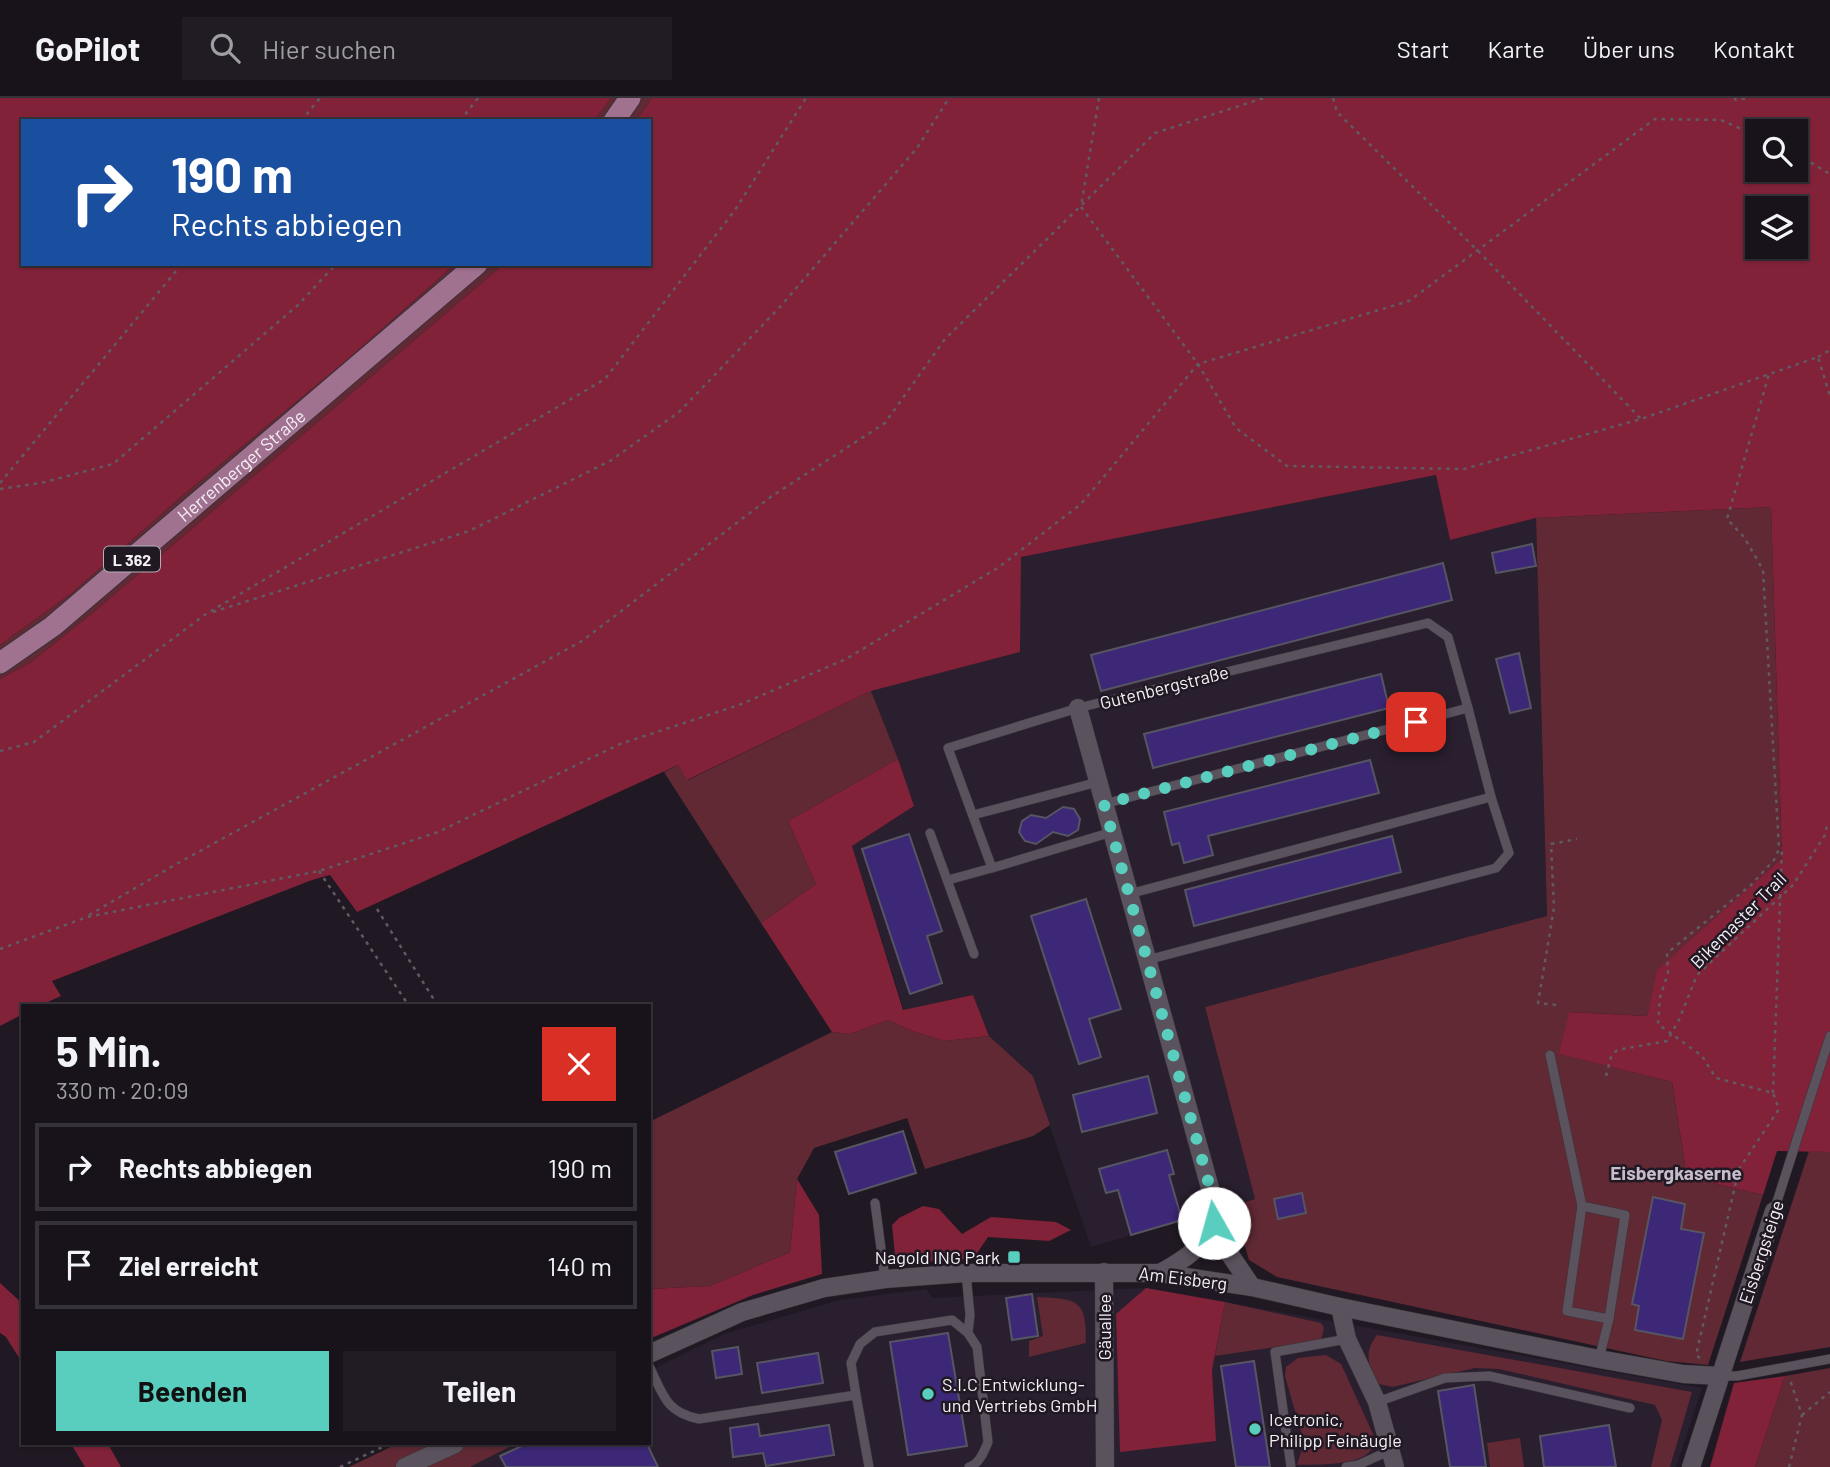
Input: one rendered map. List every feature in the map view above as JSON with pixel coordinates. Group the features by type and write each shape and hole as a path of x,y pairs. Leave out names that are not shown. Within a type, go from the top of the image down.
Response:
{"main road":[{"path":"615,119 629,98"},
{"name":"Herrenberger Straße","path":"0,663 52,626 475,266"}],"street":[{"name":"Gutenbergstraße","path":"1078,708 1213,1199 1214,1223 1231,1256 1252,1287"},
{"name":"Eisbergsteige","path":"1691,1467 1774,1211"},
{"path":"1160,1273 1186,1259 1201,1244 1214,1223"},
{"name":"Gäuallee","path":"1104,1272 1105,1467"},
{"name":"Am Eisberg","path":"651,1353 742,1312 824,1288 885,1279 966,1273 1160,1273 1252,1287 1600,1359 1683,1374 1720,1376"},
{"path":"1340,1307 1347,1339 1377,1402 1393,1459"},
{"path":"405,1467 436,1461 454,1445"}],"lane":[{"name":"Gutenbergstraße","path":"1078,708 1428,623 1448,637 1491,797 1509,853 1496,868 1147,960"},
{"path":"992,868 948,748 1078,708"},
{"path":"1104,804 1468,708"},
{"path":"973,815 1098,782"},
{"path":"1129,894 1491,797"},
{"path":"948,880 1112,832"},
{"path":"930,833 974,954"},
{"name":"Eisbergsteige","path":"1774,1211 1830,1036"},
{"path":"1550,1055 1582,1206 1567,1311 1609,1319"},
{"path":"874,1203 885,1279"},
{"path":"1582,1206 1625,1215 1600,1359"},
{"path":"966,1273 970,1315 968,1333"},
{"path":"869,1467 852,1363 859,1344 875,1332 952,1320 968,1333 977,1347 988,1442 982,1455 969,1467"},
{"path":"1291,1467 1275,1352 1347,1339"},
{"path":"1720,1376 1737,1376 1830,1359"},
{"path":"651,1370 666,1402 682,1416 698,1419 856,1395"},
{"path":"1377,1402 1445,1378 1489,1376 1630,1408"},
{"path":"1346,1467 1393,1459"}],"path":[{"path":"303,119 320,98"},
{"path":"462,119 478,98"},
{"path":"0,751 34,742 206,614 605,379 735,210 806,98"},
{"path":"206,614 469,531 610,461 679,412 779,308 917,148 949,98"},
{"path":"1099,98 1081,207 1198,364 1236,429 1287,466 1464,469 1641,419 1830,351"},
{"path":"86,917 180,862 582,641 772,496 885,424 945,339 1155,133 1264,98"},
{"path":"1333,98 1337,112 1478,251 1641,419"},
{"path":"1734,98 1748,98"},
{"path":"0,949 86,917 319,871 438,832 620,744 739,705 846,659 999,567 1081,504 1198,364 1409,301 1656,119 1721,120 1745,131"},
{"path":"1808,161 1830,174"},
{"path":"0,483 180,266"},
{"path":"0,489 41,483 113,464 298,304 334,266"},
{"path":"1818,357 1830,396"},
{"path":"1769,374 1727,519 1744,537 1763,570 1779,849 1765,872 1667,953 1668,973 1660,997 1658,1024 1702,1056 1716,1078 1773,1093"},
{"name":"Bikemaster Trail","path":"1671,1034 1697,975 1793,885 1830,824"},
{"path":"1556,1005 1538,1003 1554,908 1551,844 1577,839"},
{"path":"1720,1376 1696,1355 1739,1169 1779,1109 1773,1093 1782,848"},
{"path":"319,871 408,1004"},
{"path":"377,909 437,1004"},
{"path":"1606,1076 1611,1056 1617,1050 1667,1041 1671,1034"},
{"path":"1786,1366 1802,1415 1789,1467"},
{"path":"1802,1415 1830,1392"},
{"path":"340,1467 386,1445"}],"shaded area":[{"path":"0,98 611,98 595,119 21,119 21,266 453,266 347,360 183,495 72,593 0,645"},
{"path":"611,98 652,98 637,119 595,119"},
{"path":"652,98 1830,98 1830,1152 1777,1151 1763,1195 1687,1177 1672,1082 1559,1054 1569,1012 1647,1016 1657,970 1782,858 1771,507 1536,518 1450,540 1436,475 1021,557 1020,652 871,691 687,780 678,765 357,912 330,875 312,880 52,981 61,996 43,1004 21,1004 21,1015 0,1026 0,679 31,662 89,616 502,266 651,266 651,119 637,119"},
{"path":"453,266 502,266 89,616 31,662 0,679 0,645 72,593 183,495 347,360"},
{"path":"1436,475 1450,540 1536,518 1547,916 1205,1007 1255,1199 1091,1247 1033,1076 989,1036 973,995 904,1010 852,846 914,806 871,691 1019,652 1021,557"},
{"path":"1771,507 1782,858 1658,970 1647,1016 1570,1012 1560,1054 1672,1082 1687,1177 1763,1195 1708,1365 1666,1361 1277,1277 1249,1260 1233,1206 1255,1199 1205,1007 1547,916 1536,518"},
{"path":"871,691 898,759 788,821 816,884 761,923 664,772 678,765 688,780"},
{"path":"898,759 914,806 852,846 903,1010 973,995 989,1036 944,1041 888,1020 850,1034 832,1032 761,923 816,884 788,821"},
{"path":"888,1020 944,1041 989,1036 1033,1076 1050,1125 1033,1136 925,1169 907,1118 814,1148 797,1179 790,1252 710,1286 651,1289 651,1121 832,1032 850,1034"},
{"path":"1809,1151 1830,1152 1830,1347 1740,1362"},
{"path":"797,1179 819,1215 822,1274 753,1295 651,1338 651,1289 710,1286 790,1252"},
{"path":"923,1206 939,1209 962,1234 991,1217 1056,1222 1071,1230 1049,1241 988,1237 973,1259 904,1263 895,1255 892,1225 899,1218"},
{"path":"0,1283 21,1302 21,1361 6,1337 0,1333"},
{"path":"1146,1288 1702,1388 1676,1467 459,1467 503,1445 651,1445 651,1370 724,1334 840,1300 926,1289 933,1298"},
{"path":"1146,1288 1225,1302 1212,1370 1216,1441 1120,1452 1116,1314"},
{"path":"1037,1297 1062,1299 1077,1304 1084,1318 1086,1343 1029,1357 1029,1341 1043,1336"},
{"path":"1225,1302 1321,1323 1324,1328 1321,1340 1215,1356"},
{"path":"1377,1335 1692,1392 1670,1467 1651,1467 1662,1420 1655,1405 1499,1369 1475,1368 1392,1387 1379,1384 1369,1360 1370,1348"},
{"path":"1326,1355 1341,1364 1373,1434 1373,1446 1369,1453 1351,1461 1297,1465 1304,1442 1285,1376 1286,1367 1298,1358"},
{"path":"1830,1368 1830,1467 1755,1467 1785,1376"},
{"path":"1785,1376 1755,1467 1710,1467 1734,1383"},
{"path":"1520,1438 1524,1467 1490,1467 1487,1443"},
{"path":"72,1445 109,1445 121,1467 85,1467"},
{"path":"395,1445 513,1445 470,1467 349,1467"}],"building":[{"path":"1532,544 1536,566 1496,573 1492,553"},
{"path":"1443,563 1452,600 1101,691 1091,655"},
{"path":"1519,653 1531,708 1510,713 1496,659"},
{"path":"1381,674 1389,708 1153,768 1144,734"},
{"path":"1370,760 1379,793 1208,836 1213,855 1184,863 1179,843 1172,845 1164,812"},
{"path":"1063,807 1074,809 1080,819 1078,830 1068,836 1053,832 1036,844 1025,841 1019,832 1022,821 1031,815 1046,818"},
{"path":"909,834 942,931 927,936 942,983 910,994 862,849"},
{"path":"1392,836 1401,872 1194,926 1185,890"},
{"path":"1086,899 1121,1009 1089,1019 1101,1057 1079,1064 1031,916"},
{"path":"1148,1076 1157,1113 1082,1132 1073,1095"},
{"path":"903,1131 916,1173 849,1194 835,1152"},
{"path":"1167,1150 1174,1174 1169,1175 1182,1220 1131,1235 1118,1190 1106,1193 1099,1169"},
{"path":"1302,1193 1306,1213 1278,1219 1274,1199"},
{"path":"1653,1197 1685,1204 1681,1229 1704,1233 1683,1339 1635,1330 1639,1306 1632,1304"},
{"path":"1032,1294 1038,1336 1012,1340 1006,1298"},
{"name":"S.I.C Entwicklung- und Vertriebs GmbH","path":"948,1333 967,1446 908,1455 890,1342"},
{"path":"738,1347 742,1374 716,1378 712,1351"},
{"path":"818,1353 823,1383 762,1393 757,1363"},
{"path":"1254,1361 1270,1467 1236,1467 1221,1366"},
{"path":"1474,1385 1486,1467 1450,1467 1438,1391"},
{"path":"758,1424 760,1436 829,1425 834,1455 766,1466 763,1453 733,1457 730,1428"},
{"path":"1609,1425 1616,1467 1544,1467 1540,1436"},
{"path":"524,1445 647,1445 658,1467 506,1467 500,1456"}],"place":[{"name":"Nagold ING Park","path":"1014,1257"},
{"name":"S.I.C Entwicklung- und Vertriebs GmbH","path":"928,1394"},
{"name":"Icetronic, Philipp Feinäugle","path":"1255,1429"}],"district":[{"name":"Eisbergkaserne","path":"1676,1172"}],"route":[{"path":"1214,1223 1213,1199 1104,804 1416,722"}]}
